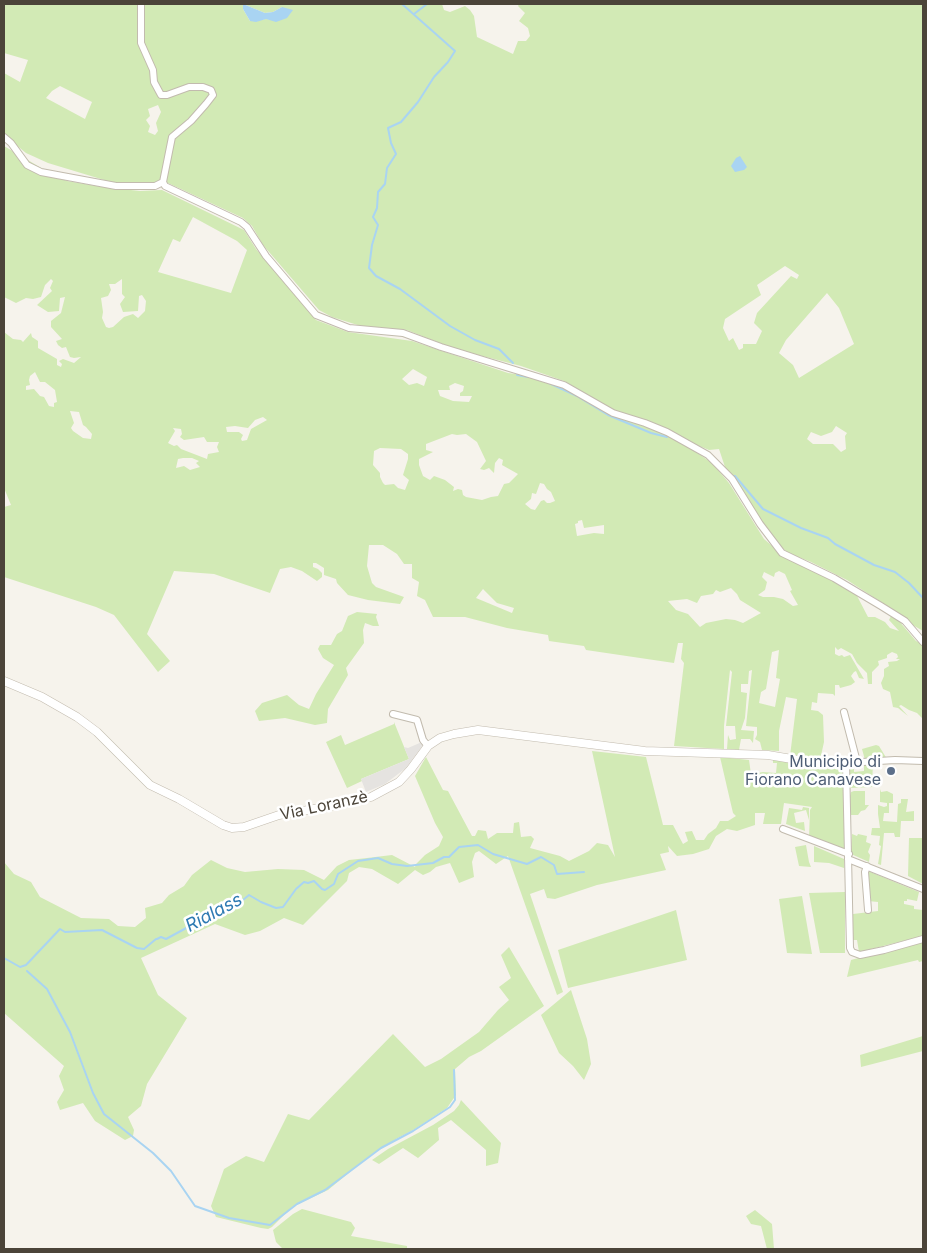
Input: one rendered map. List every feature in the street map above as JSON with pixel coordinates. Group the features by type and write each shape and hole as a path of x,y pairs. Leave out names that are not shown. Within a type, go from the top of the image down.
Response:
{"street":[{"path":"141,4 141,43 153,70 154,82 161,95 168,95 189,87 203,87 211,90 213,95 191,121 172,137 163,182 165,186 241,222 250,230 266,256 316,315 349,328 404,333 441,347 564,385 612,414 645,423 668,432 708,455 730,477 760,524 782,553 834,578 905,621 923,642"},
{"path":"4,138 11,143 27,165 41,172 116,186 155,186 163,182"},
{"name":"Via Loranzè","path":"4,680 42,697 77,717 97,732 150,785 179,799 223,825 232,828 244,827 279,814 349,803 371,797 399,782 428,746 440,738 478,730 645,751 768,755 822,764 846,764"},
{"path":"844,712 858,762"},
{"path":"393,714 417,720 423,740 428,746"},
{"path":"923,761 858,762 846,764 850,948 852,952 860,954 884,950 923,939"},
{"path":"784,829 923,889"},
{"path":"867,866 865,872 868,910"}],"green space":[{"path":"4,4 243,4 442,4 444,10 450,12 465,6 474,16 477,37 513,54 518,41 526,41 530,36 528,28 519,21 525,13 518,6 519,4 923,4 923,631 847,580 788,553 776,542 725,467 719,449 709,450 697,445 612,409 564,381 521,366 455,349 407,330 364,327 332,317 319,310 263,245 252,226 243,218 168,183 114,183 48,163 26,153 4,135 4,73 20,82 28,60 4,53","holes":["243,4 265,13 273,12 282,7 274,20 250,21 243,9","60,86 92,102 85,119 46,98","158,105 161,112 156,123 158,131 155,135 148,132 150,126 146,120 150,116 148,109","785,266 799,275 797,279 791,276 757,313 754,323 762,331 756,344 743,344 743,348 739,350 733,338 729,341 723,328 725,319 761,295 757,285","827,293 839,308 854,344 799,378 793,365 779,353 786,340","836,426 847,433 845,436 846,449 841,452 833,444 813,444 807,439 811,432 821,436 832,432"]},
{"path":"4,146 67,181 140,191 162,190 244,230 256,249 316,320 348,332 412,341 508,373 536,377 562,387 614,416 662,432 712,463 729,483 764,539 784,556 795,560 856,594 868,617 875,617 885,622 890,628 899,631 889,620 891,616 899,621 916,641 923,644 923,719 917,713 901,705 899,706 908,716 898,708 893,707 890,692 883,689 881,683 884,669 889,666 888,662 900,659 896,659 898,657 897,654 892,652 887,655 887,658 878,661 879,665 872,672 872,684 868,684 867,673 857,663 852,654 841,648 838,650 835,647 835,654 844,657 850,655 864,679 859,678 856,671 851,676 855,682 851,685 840,688 839,685 835,685 835,696 833,694 818,693 817,703 812,702 811,710 818,711 823,715 824,742 820,760 790,756 797,699 786,697 779,731 779,751 762,750 760,742 755,739 757,727 746,726 752,670 749,671 748,684 741,684 741,692 747,693 745,718 741,730 754,731 753,743 750,739 741,739 739,750 727,749 728,735 730,740 736,739 735,726 726,726 732,672 730,670 724,726 724,749 674,746 684,663 681,659 683,643 678,643 674,663 586,650 584,646 549,641 548,635 507,628 465,617 433,617 425,600 417,596 419,582 412,578 412,564 404,564 397,554 383,545 369,545 367,566 372,583 376,587 404,597 400,604 368,600 348,595 337,583 336,579 324,575 324,568 316,563 313,563 313,567 322,573 322,577 317,581 302,571 291,567 280,569 270,593 214,574 174,571 147,634 170,661 158,672 114,615 96,607 4,577 4,507 11,505 4,488 4,332 13,339 23,342 31,333 32,337 38,341 38,348 57,359 57,365 61,367 62,364 59,361 63,359 74,363 81,357 70,357 66,347 62,348 58,345 56,341 62,339 51,327 51,321 61,313 65,297 60,298 59,311 48,312 37,305 52,291 50,288 53,281 51,279 45,285 41,297 26,298 16,303 4,297","holes":["193,217 237,241 247,250 231,293 158,272 173,239 180,242","122,279 122,294 125,297 120,304 123,312 138,311 139,296 142,295 146,301 145,311 138,318 133,314 124,317 113,327 106,327 102,318 101,298 108,296 111,290 109,284 115,284","413,369 427,377 424,386 417,383 409,385 402,379","35,372 40,382 45,382 55,390 57,402 54,403 54,407 49,406 44,397 40,396 34,389 26,390 26,386 30,385 30,376","455,383 464,386 460,396 472,396 469,402 453,401 440,396 438,390 450,390 449,386","70,411 79,412 83,425 92,434 91,439 83,438 71,428 74,423","263,417 267,420 251,429 247,440 242,441 243,435 239,432 227,432 226,427 248,428 255,420","173,428 181,429 182,434 180,437 184,440 204,437 207,442 219,442 217,447 219,452 208,454 207,459 181,449 177,445 174,446 168,443 175,431","452,434 466,434 477,442 486,461 480,469 489,468 494,473 495,463 499,458 503,460 502,465 518,474 509,483 504,484 498,496 482,500 466,497 463,495 462,490 453,491 454,487 445,480 434,476 430,480 423,476 419,459 433,452 426,450 426,444","380,448 401,449 408,454 403,475 409,480 405,490 398,488 394,484 385,485 380,477 380,473 373,465 374,451","192,458 199,461 196,463 200,467 190,470 184,466 176,468 178,459","540,483 544,484 551,492 555,501 550,503 544,500 541,501 535,510 525,504 531,499 532,493 536,494","582,520 584,528 604,525 604,534 594,533 577,536 575,524","779,571 785,574 792,590 790,591 798,605 793,606 783,599 758,595 765,590 767,582 762,577 764,572 774,577 775,573","731,588 740,600 761,613 743,623 726,619 706,623 700,627 688,614 676,610 668,601 687,599 697,603 701,596 713,594 716,590 720,592","483,589 497,603 514,608 512,613 476,598","779,650 776,678 780,679 775,707 759,703 761,692 766,689 772,652"]},
{"path":"357,612 377,614 379,626 365,623 363,630 364,643 346,668 348,675 328,709 327,723 315,725 285,718 259,721 255,711 262,703 287,695 299,705 309,709 334,665 323,658 318,649 320,645 331,645 337,634 342,631 348,616"},
{"path":"394,722 409,759 361,779 362,781 347,788 326,742 341,735 345,745 394,724"},
{"path":"876,745 879,746 887,759 865,760 862,749"},
{"path":"592,751 646,757 663,825 673,825 683,844 688,841 685,832 692,831 696,840 704,840 720,821 728,821 736,816 733,813 720,757 749,760 751,774 763,772 776,773 777,763 773,763 773,759 844,765 844,848 843,850 809,838 810,810 812,807 784,803 781,824 763,824 765,813 755,813 755,825 737,831 727,829 716,836 709,849 677,856 668,846 669,852 660,854 666,870 597,885 555,899 547,898 544,889 530,894 563,992 557,995 508,856 496,864 479,851 475,853 472,862 474,877 459,883 450,863 436,867 423,875 415,870 398,884 372,869 359,867 349,873 347,881 303,925 284,918 260,931 245,935 215,924 141,958 158,995 187,1018 147,1084 141,1106 128,1117 134,1130 133,1136 125,1140 95,1121 83,1103 60,1110 57,1102 64,1090 59,1076 64,1066 4,1013 4,862 14,874 31,882 40,897 81,918 109,919 118,926 135,927 146,918 145,908 162,903 169,895 184,886 192,875 211,860 227,868 245,872 278,869 304,870 324,880 337,866 349,860 392,855 415,867 425,855 439,846 443,837 415,776 426,757 443,790 448,791 472,836 475,836 478,830 486,831 488,839 497,833 513,833 514,823 519,822 521,837 531,836 534,839 530,848 560,856 569,861 589,851 597,843 608,845 615,857"},
{"path":"873,762 872,787 850,788 850,765 854,765 854,772 864,771 864,763"},
{"path":"880,789 881,792 887,791 893,794 893,803 889,803 889,813 884,813 883,821 897,822 898,804 901,803 901,799 908,799 906,812 914,811 914,821 901,821 900,837 895,837 894,833 884,833 881,865 878,864 881,846 879,845 880,836 871,835 872,828 880,828 878,805 887,806 887,803 880,802"},
{"path":"865,791 865,805 869,805 858,815 850,815 850,796 851,792"},
{"path":"803,807 809,808 809,820 806,810 794,813 796,823 804,822 805,831 786,824 789,808 802,810"},
{"path":"852,834 867,836 866,842 871,844 868,852 870,855 869,862 851,854"},
{"path":"909,838 923,838 923,884 908,876"},
{"path":"806,845 811,867 799,866 795,847"},
{"path":"814,846 844,859 844,868 829,863 814,862"},
{"path":"868,871 919,892 917,901 907,899 907,901 904,901 904,904 914,906 914,909 923,910 923,936 859,952 857,940 853,940 853,914 878,911 878,902 868,901"},
{"path":"845,892 845,953 820,953 809,893"},
{"path":"802,896 812,954 787,953 779,899"},
{"path":"676,910 687,960 568,988 558,950"},
{"path":"923,940 923,961 919,962 918,960 847,977 851,960"},
{"path":"509,947 544,1006 481,1051 469,1057 455,1069 456,1095 447,1108 367,1158 328,1190 292,1207 268,1229 216,1217 211,1206 224,1169 246,1156 264,1162 288,1114 309,1120 393,1034 425,1067 441,1059 479,1032 509,1000 499,987 511,978 501,955"},
{"path":"571,990 587,1039 591,1064 584,1080 559,1053 541,1015"},
{"path":"923,1036 923,1051 861,1067 860,1055"},
{"path":"461,1100 501,1143 498,1163 486,1166 486,1150 451,1120 438,1128 439,1140 418,1158 403,1148 379,1164 372,1160 454,1111"},
{"path":"302,1209 351,1222 355,1228 351,1236 407,1246 407,1249 282,1248 276,1242 273,1230"},
{"path":"755,1210 772,1224 774,1249 767,1249 761,1226 751,1224 746,1216"}],"shaded area":[{"path":"422,742 423,745 406,768 385,784 366,792 361,779 409,759 404,747 408,748"}],"water":[{"path":"243,4 265,13 273,12 282,7 293,10 287,18 276,22 266,19 256,22 250,21 243,9"},
{"path":"740,156 747,167 744,170 735,172 731,166 736,158"}],"waterway":[{"path":"402,4 455,51 401,122 388,128 391,143 396,154 387,168 385,184 378,192 377,208 373,217 378,225 372,245 369,268 376,276 400,289 450,326 475,340 499,349 513,363"},
{"path":"414,14 427,4"},
{"path":"517,375 528,377"},
{"path":"549,383 577,396 608,415 651,433 667,437"},
{"path":"732,476 735,476 763,509 801,528 828,538 835,544 874,565 895,572 923,598"},
{"name":"Rialass","path":"157,939 161,937 166,939 190,926 197,927 249,895 276,908 283,907 296,889 304,882 314,881 325,890 334,884 338,874 358,861 378,858 392,864 407,866 433,863 444,857 449,857 459,847 478,845 493,854 527,864 541,857 554,865 557,874 584,872"},
{"name":"Rialass","path":"4,958 20,967 26,965 60,929 65,932 102,930 137,948 144,949 156,939"},
{"path":"27,971 47,989 70,1032 93,1093 104,1114 153,1153 171,1171 195,1206 229,1218 270,1225 297,1204 325,1190 381,1148 413,1131 450,1107 455,1100 454,1070"}],"place":[{"name":"Municipio di Fiorano Canavese","path":"891,771"}]}
